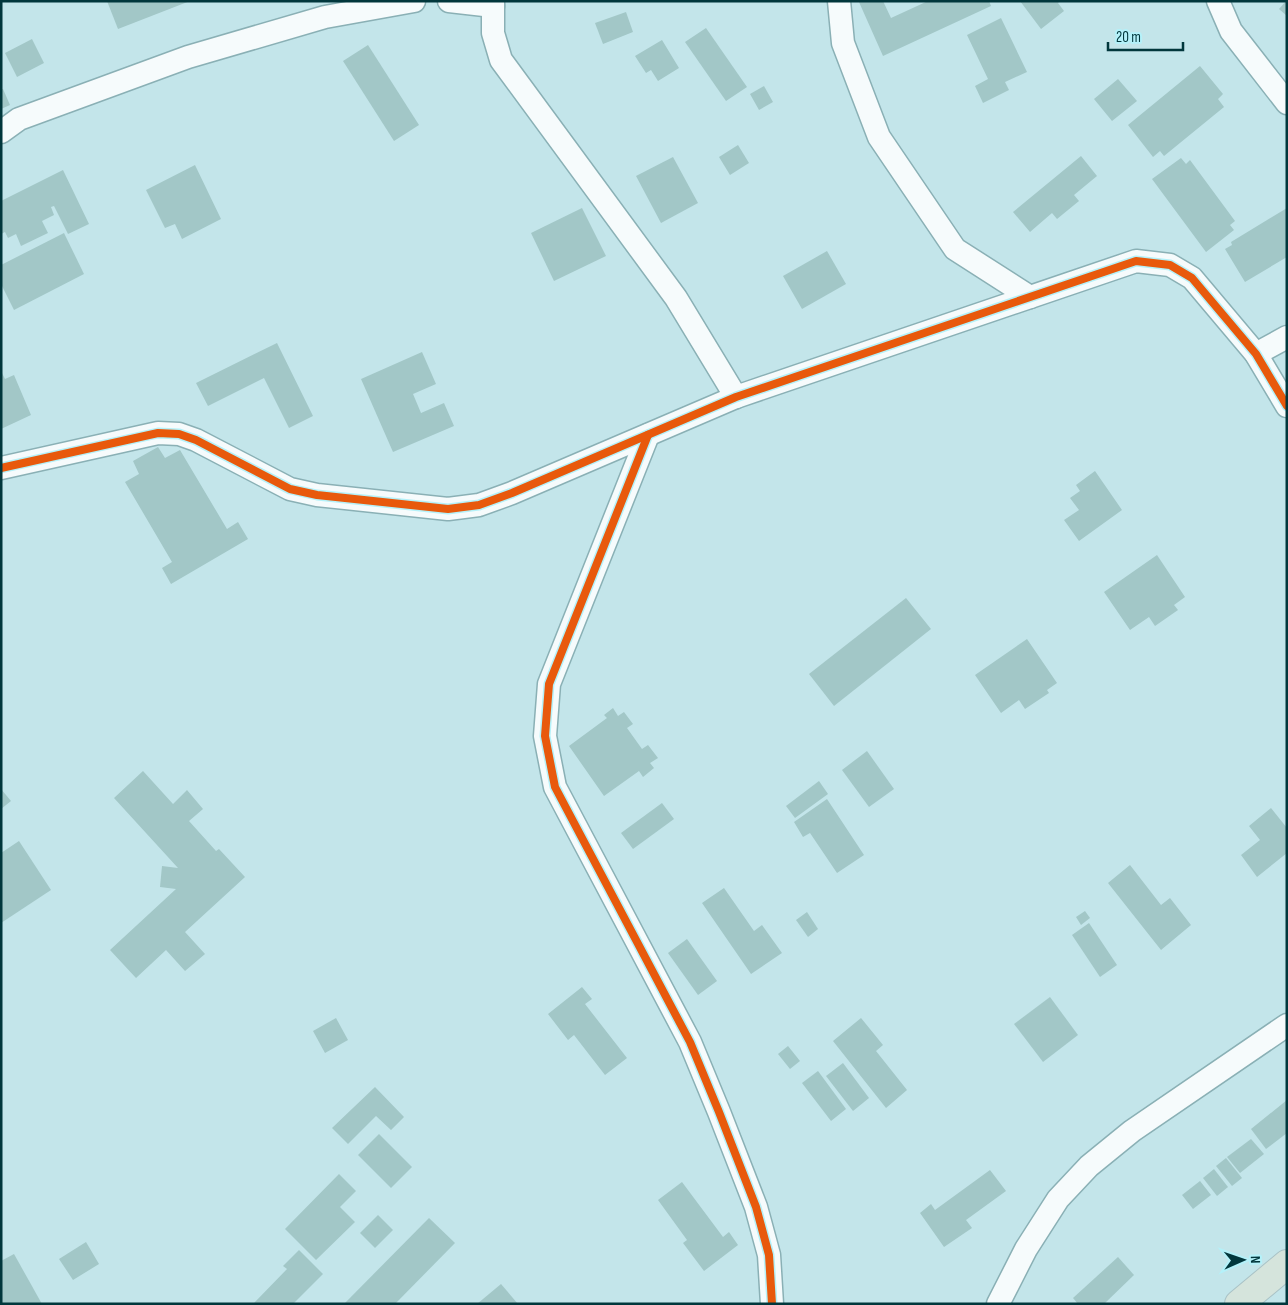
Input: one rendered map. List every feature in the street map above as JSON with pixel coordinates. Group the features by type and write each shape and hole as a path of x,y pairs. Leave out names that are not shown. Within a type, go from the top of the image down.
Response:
{"highway":[{"path":"1239,1304 1287,1264"}],"street":[{"path":"1,132 19,119 188,57 325,17 414,1"},
{"path":"449,1 493,4 494,33 501,60 676,298 736,397"},
{"path":"839,1 843,43 879,138 954,249 1030,297"},
{"path":"1218,1 1231,31 1287,104"},
{"path":"1,468 158,434 179,434 196,440 290,489 317,495 448,509 478,505 512,493 736,397 1136,261 1170,265 1192,278 1256,354 1287,406"},
{"path":"1256,354 1287,337"},
{"path":"648,435 549,684 545,736 555,787 690,1042 719,1112 756,1207 769,1255 772,1304"},
{"path":"998,1304 1026,1250 1058,1199 1089,1166 1132,1131 1287,1025"}],"building":[{"path":"107,1 190,1 118,29"},
{"path":"883,1 891,18 928,1 989,1 991,6 883,56 859,2"},
{"path":"1020,1 1060,1 1058,3 1064,11 1041,29"},
{"path":"1287,1 1287,16 1279,9"},
{"path":"626,12 633,32 603,44 595,23"},
{"path":"1001,18 1027,72 1005,82 1009,90 983,103 975,86 988,79 967,35"},
{"path":"706,28 747,87 726,101 685,42"},
{"path":"32,39 44,63 17,77 5,53"},
{"path":"662,40 679,68 658,81 651,70 646,73 635,56"},
{"path":"368,45 419,125 394,141 343,61"},
{"path":"1200,66 1223,94 1218,99 1224,107 1164,156 1160,151 1153,157 1128,125"},
{"path":"1118,79 1137,101 1112,121 1094,99"},
{"path":"764,86 773,102 759,110 750,94"},
{"path":"1,89 3,89 10,105 1,109"},
{"path":"738,145 749,163 730,175 719,157"},
{"path":"1081,156 1097,176 1074,195 1079,201 1057,219 1052,213 1030,232 1013,212"},
{"path":"673,157 698,203 661,223 636,176"},
{"path":"1181,158 1186,164 1190,160 1235,221 1230,225 1234,230 1206,252 1152,179"},
{"path":"195,165 221,219 182,239 175,224 165,228 146,190"},
{"path":"63,170 89,224 68,234 54,206 51,207 54,215 42,221 48,233 21,246 16,234 8,238 5,232 1,234 1,201"},
{"path":"582,208 606,256 554,281 531,233"},
{"path":"1287,208 1287,257 1245,282 1225,249 1232,245 1231,242"},
{"path":"64,233 84,274 14,310 1,284 1,265"},
{"path":"827,251 846,284 802,309 783,276"},
{"path":"277,343 313,416 289,428 264,378 208,406 196,383"},
{"path":"422,352 436,384 413,394 421,413 444,403 454,426 393,452 361,379"},
{"path":"1,371 5,379 14,375 31,415 1,429"},
{"path":"158,447 165,458 180,450 227,529 238,522 248,539 171,584 162,568 172,562 125,482 139,474 133,461"},
{"path":"1095,471 1122,510 1079,541 1064,520 1079,510 1070,498 1080,491 1076,485"},
{"path":"1157,555 1185,597 1174,605 1178,610 1155,626 1149,617 1130,630 1104,592"},
{"path":"906,598 931,629 834,706 809,674"},
{"path":"1027,639 1057,683 1047,690 1049,693 1025,709 1019,700 1001,713 975,675"},
{"path":"613,708 618,716 624,712 633,724 627,728 642,749 648,745 658,758 650,763 654,768 643,777 639,771 604,796 569,746 607,718 604,715"},
{"path":"867,751 894,789 869,807 842,770"},
{"path":"143,771 173,804 187,790 203,809 189,821 216,851 219,849 245,877 185,932 205,954 185,971 166,950 136,978 110,950 176,889 160,887 162,866 178,868 114,798"},
{"path":"819,781 828,794 795,818 786,806"},
{"path":"1,789 11,801 1,809"},
{"path":"827,799 864,855 837,873 810,833 803,837 794,822"},
{"path":"662,803 674,819 633,849 621,833"},
{"path":"1271,808 1287,828 1287,853 1257,877 1241,855 1260,840 1249,826"},
{"path":"19,841 51,890 1,923 1,853"},
{"path":"1130,865 1161,905 1170,898 1191,925 1161,950 1108,883"},
{"path":"724,888 754,931 762,925 782,953 751,974 702,903"},
{"path":"1085,911 1090,918 1081,925 1076,917"},
{"path":"807,912 818,929 808,937 796,920"},
{"path":"1089,923 1117,965 1100,977 1072,935"},
{"path":"687,939 717,981 698,995 668,953"},
{"path":"582,987 592,999 585,1004 627,1058 605,1075 574,1035 568,1040 548,1014"},
{"path":"1050,997 1078,1035 1043,1062 1014,1024"},
{"path":"336,1018 348,1040 325,1053 313,1031"},
{"path":"861,1018 883,1045 876,1051 907,1090 886,1108 833,1041"},
{"path":"788,1046 800,1061 790,1069 778,1054"},
{"path":"843,1063 869,1098 853,1111 826,1076"},
{"path":"818,1071 846,1109 831,1121 802,1083"},
{"path":"375,1087 404,1117 391,1130 376,1116 348,1144 332,1128"},
{"path":"1287,1100 1287,1133 1266,1149 1251,1129"},
{"path":"379,1134 412,1167 391,1188 358,1155"},
{"path":"1251,1139 1264,1154 1240,1173 1227,1157"},
{"path":"1226,1158 1242,1178 1232,1186 1216,1166"},
{"path":"1214,1169 1228,1187 1217,1196 1203,1178"},
{"path":"990,1170 1006,1191 966,1220 972,1228 944,1247 920,1213 931,1204 935,1210"},
{"path":"339,1174 356,1191 340,1207 355,1222 316,1260 285,1229"},
{"path":"1200,1181 1211,1195 1193,1209 1182,1195"},
{"path":"682,1182 723,1237 729,1232 738,1245 704,1271 683,1243 687,1240 658,1200"},
{"path":"378,1215 393,1230 375,1248 360,1233"},
{"path":"429,1218 455,1243 395,1304 344,1304"},
{"path":"86,1242 99,1264 73,1280 59,1259"},
{"path":"299,1250 323,1274 293,1304 253,1304 287,1269 283,1266"},
{"path":"14,1254 42,1304 1,1304 1,1261"},
{"path":"1118,1257 1134,1275 1104,1304 1078,1304 1073,1298"},
{"path":"501,1284 518,1304 477,1304"}],"cycle path":[{"path":"1,468 158,433 179,434 196,440 290,489 317,495 448,509 479,505 512,493 736,397 1136,261 1170,265 1192,278 1256,354 1287,406"},
{"path":"648,435 549,684 545,736 555,787 690,1042 719,1112 756,1207 769,1255 772,1304"}]}
